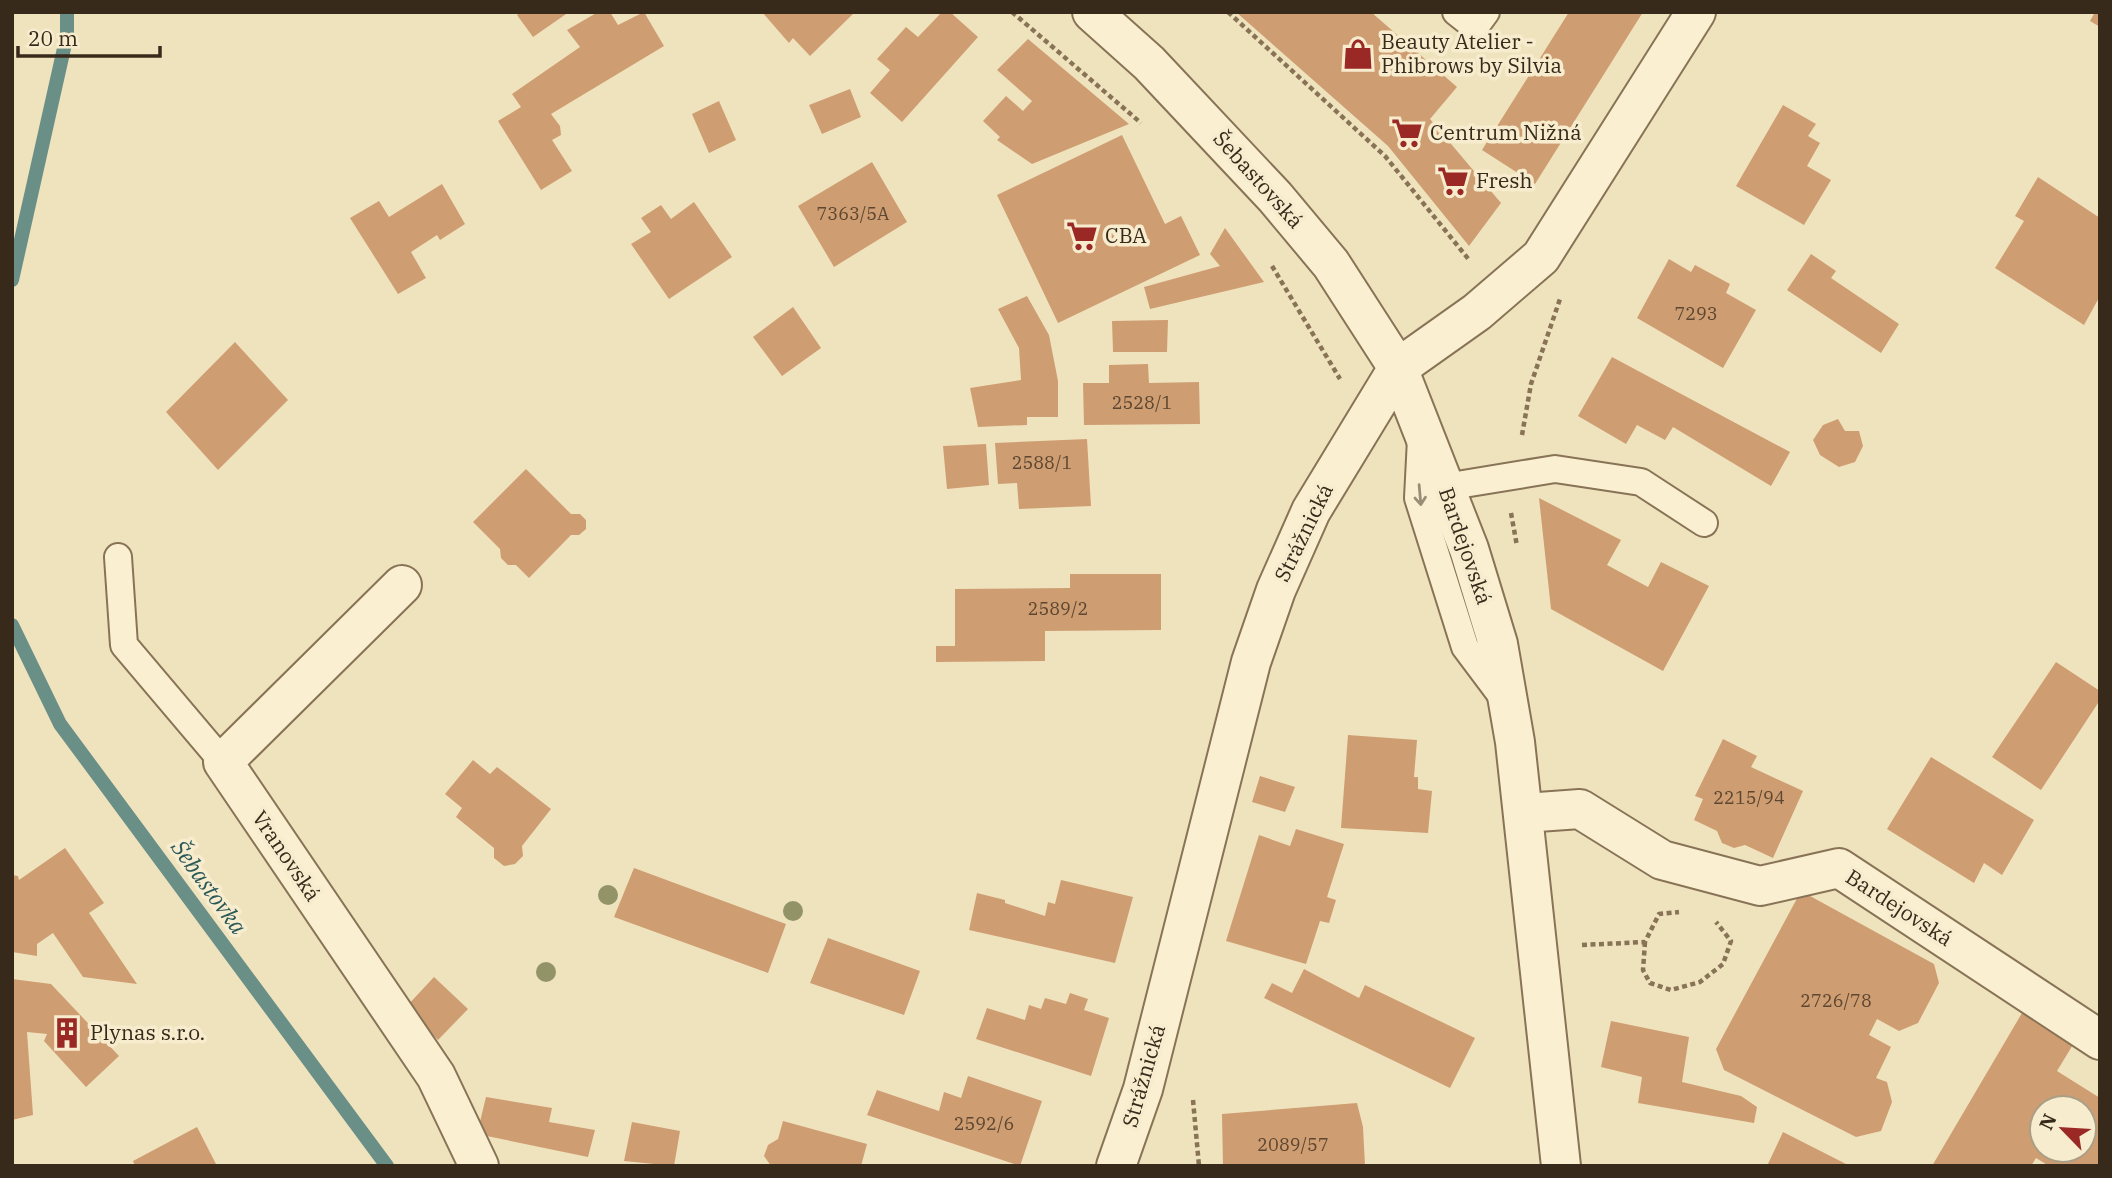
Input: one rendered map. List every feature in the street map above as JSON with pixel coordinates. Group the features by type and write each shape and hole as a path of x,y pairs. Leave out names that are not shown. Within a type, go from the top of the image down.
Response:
{"street":[{"name":"Šebastovská","path":"1092,12 1149,63 1275,197 1331,264 1398,368"},
{"name":"Strážnická","path":"1116,1166 1143,1089 1251,662 1276,590 1311,511 1398,368 1477,312 1541,257 1696,12"},
{"name":"Bardejovská","path":"1398,368 1469,549 1497,644 1509,706 1523,813 1561,1166"},
{"path":"223,762 402,585"},
{"name":"Vranovská","path":"223,762 436,1076 479,1166"},
{"name":"Bardejovská","path":"1523,813 1580,809 1662,860 1760,886 1839,868 2100,1040"}],"lane":[{"path":"1456,12 1475,27 1486,12"},
{"path":"1421,427 1418,498 1465,647 1509,706"},
{"path":"1445,487 1555,469 1641,482 1704,523"},
{"path":"118,557 124,645 223,762"}],"path":[{"path":"1012,12 1149,130"},
{"path":"1228,12 1385,156 1475,267"},
{"path":"1269,261 1358,408 1364,424"},
{"path":"1520,559 1510,504 1531,384 1562,295"},
{"path":"1690,910 1659,914 1645,942 1643,970 1650,983 1671,990 1700,982 1723,964 1731,942 1719,923 1709,919"},
{"path":"1580,935 1582,958"},
{"path":"1581,945 1645,942"},
{"path":"1193,1100 1199,1166"}],"building":[{"path":"521,12 569,12 533,37 517,15"},
{"path":"598,12 610,12 618,25 644,12 664,46 551,114 560,126 561,135 552,140 572,171 541,190 498,121 521,107 512,94 580,47 567,30"},
{"path":"762,12 855,12 810,56 793,38 789,43"},
{"path":"942,12 950,12 978,37 902,122 870,93 890,70 877,59 906,27 918,37"},
{"name":"Centrum Nižná","path":"1236,12 1371,12 1457,87 1430,119 1501,203 1469,246 1388,146"},
{"path":"1569,12 1643,12 1535,184 1482,150"},
{"path":"2095,12 2100,12 2100,27 2090,21"},
{"path":"1028,39 1129,124 1032,164 997,140 1000,137 983,121 1006,96 1023,111 1032,101 997,70"},
{"path":"850,89 861,117 822,134 809,105"},
{"path":"719,101 736,140 709,153 692,114"},
{"path":"1783,105 1816,124 1808,136 1820,143 1807,166 1831,180 1804,225 1736,186"},
{"name":"CBA","path":"1122,135 1165,224 1181,216 1200,255 1058,323 997,195"},
{"path":"872,162 907,222 834,267 798,206"},
{"path":"2038,177 2100,218 2100,296 2084,325 1995,268 2024,221 2015,216"},
{"path":"442,184 465,224 440,240 437,235 411,252 426,278 398,294 350,218 379,201 389,217"},
{"path":"694,202 732,257 669,299 631,244 651,232 641,218 661,205 671,219"},
{"path":"1225,228 1264,282 1150,309 1144,287 1220,266 1210,254"},
{"path":"1811,254 1836,271 1831,278 1899,324 1881,353 1787,290"},
{"path":"1669,259 1691,272 1695,265 1730,284 1726,293 1756,310 1723,368 1637,318"},
{"path":"1027,296 1049,335 1058,381 1058,417 1027,417 1027,425 978,427 970,388 1021,380 1019,348 998,309"},
{"path":"793,307 821,348 782,376 753,337"},
{"path":"1168,320 1167,352 1113,352 1112,321"},
{"path":"235,342 288,400 218,470 166,412"},
{"path":"1612,357 1790,452 1771,486 1673,427 1665,440 1637,425 1626,444 1578,416"},
{"path":"1148,364 1149,383 1199,382 1200,424 1084,425 1083,383 1109,383 1109,365"},
{"path":"1838,419 1845,431 1859,431 1863,446 1855,462 1839,467 1820,455 1813,440 1823,425"},
{"path":"1087,439 1091,506 1019,509 1017,483 998,484 995,443"},
{"path":"986,444 989,485 947,489 943,446"},
{"path":"526,469 571,514 580,514 586,520 586,529 579,535 571,535 529,578 516,565 508,565 501,558 500,549 473,522"},
{"path":"1539,498 1621,540 1607,565 1648,587 1661,562 1709,586 1663,671 1551,609"},
{"path":"1070,574 1161,574 1161,630 1045,631 1045,661 936,662 936,646 955,646 955,589 1070,588"},
{"path":"2056,662 2100,691 2100,700 2041,790 1992,757"},
{"path":"1348,735 1417,740 1414,777 1418,777 1418,789 1432,791 1428,833 1341,828"},
{"path":"1723,739 1757,756 1751,767 1803,791 1773,858 1745,845 1734,848 1722,843 1717,831 1694,820 1703,799 1695,796"},
{"path":"1931,757 2034,820 2002,875 1984,863 1974,883 1887,829"},
{"path":"473,760 490,774 497,767 551,809 522,846 523,856 515,864 504,866 494,858 494,848 456,817 462,808 445,794"},
{"path":"1260,776 1295,787 1285,812 1252,802"},
{"path":"1296,829 1344,844 1327,897 1336,900 1329,923 1320,921 1306,964 1226,941 1259,835 1290,846"},
{"path":"65,848 104,903 89,913 137,984 83,977 53,933 37,944 37,956 12,952 12,875 18,876 19,880"},
{"path":"634,868 786,924 768,973 614,917"},
{"path":"1061,880 1133,897 1115,963 969,930 977,893 1005,900 1005,903 1045,916 1048,902 1055,904"},
{"path":"1801,891 1934,964 1939,983 1918,1023 1899,1031 1877,1019 1869,1035 1891,1047 1876,1078 1887,1082 1892,1102 1881,1131 1856,1137 1724,1070 1716,1049"},
{"path":"828,938 920,971 904,1015 810,983"},
{"path":"1304,969 1359,998 1365,985 1475,1038 1450,1088 1264,998 1272,983 1292,993"},
{"path":"434,977 468,1009 438,1040 406,1007"},
{"name":"Plynas s.r.o.","path":"12,979 51,984 119,1056 86,1087 44,1041 47,1034 27,1032 33,1115 12,1120"},
{"path":"1070,993 1088,999 1084,1010 1109,1018 1091,1076 976,1039 987,1008 1025,1020 1029,1005 1041,1009 1045,998 1066,1004"},
{"path":"2022,1013 2074,1043 2057,1071 2094,1094 2028,1094 2028,1164 2032,1164 1932,1166"},
{"path":"1611,1021 1689,1037 1682,1082 1741,1096 1757,1107 1754,1123 1638,1103 1642,1077 1601,1067"},
{"path":"968,1076 1042,1101 1020,1166 867,1115 877,1090 939,1111 944,1092 961,1098"},
{"path":"486,1097 552,1108 549,1122 595,1130 588,1157 477,1134"},
{"path":"2098,1097 2100,1098 2100,1166 2046,1164 2098,1164"},
{"path":"1357,1103 1363,1127 1365,1166 1223,1166 1222,1114"},
{"path":"783,1121 867,1144 861,1166 771,1166 764,1156 768,1145 778,1139"},
{"path":"632,1122 680,1131 674,1166 624,1161"},
{"path":"197,1127 217,1166 135,1166 133,1161"},
{"path":"1783,1132 1850,1166 1767,1166"}],"waterway":[{"name":"Šebastovka","path":"12,280 67,35 67,12"},
{"name":"Šebastovka","path":"12,625 60,724 387,1166"}],"place":[{"name":"Beauty Atelier - Phibrows by Silvia","path":"1358,54"},
{"name":"Centrum Nižná","path":"1407,133"},
{"name":"Fresh","path":"1453,181"},
{"name":"CBA","path":"1082,236"},
{"name":"Plynas s.r.o.","path":"67,1033"}]}
